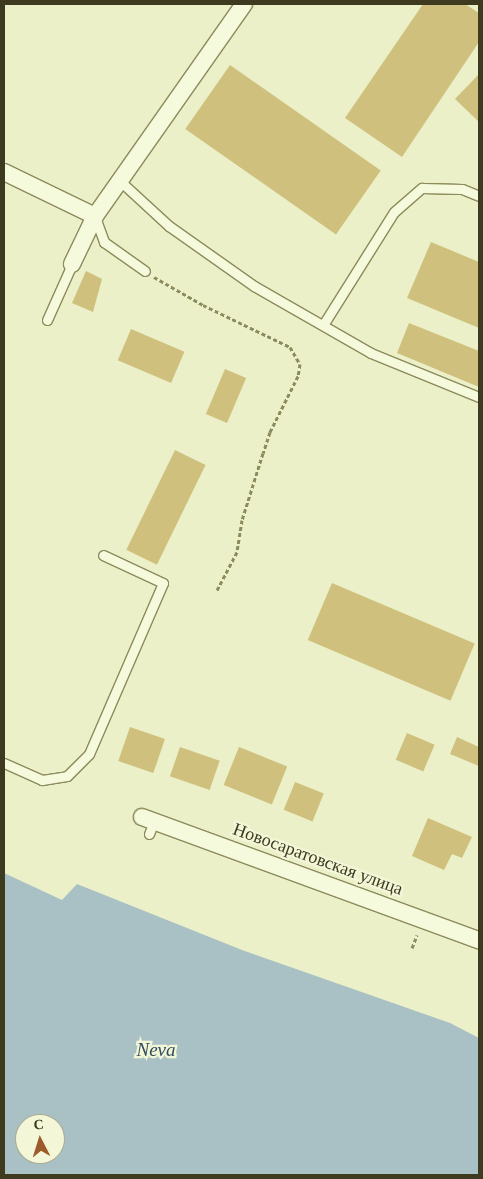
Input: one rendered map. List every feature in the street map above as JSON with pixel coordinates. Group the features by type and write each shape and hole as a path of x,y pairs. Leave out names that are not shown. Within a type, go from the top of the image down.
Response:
{"street":[{"path":"72,264 95,216 244,4"},
{"path":"4,172 95,216"},
{"name":"Новосаратовская улица","path":"148,824 479,940"}],"lane":[{"path":"120,181 169,226 254,286 371,353 479,397"},
{"path":"323,325 394,212 422,188 462,189 479,196"},
{"path":"95,216 104,242 145,272"},
{"path":"46,320 72,264"},
{"path":"4,762 42,780 66,776 89,754 162,582 103,555"}],"path":[{"path":"145,272 196,301 290,347 300,364 298,376 270,432 263,452 242,520 237,552 216,592"}],"water":[{"name":"Neva","path":"4,873 62,900 77,884 242,950 450,1023 479,1038 479,1175 4,1175"}],"building":[{"path":"423,4 465,4 479,13 479,42 402,157 345,118"},
{"path":"230,65 381,171 336,234 185,129"},
{"path":"479,74 479,122 455,99"},
{"path":"431,242 479,262 479,328 407,298"},
{"path":"86,271 102,279 93,312 72,303"},
{"path":"409,323 479,351 479,387 397,353"},
{"path":"131,329 184,352 171,383 118,360"},
{"path":"225,369 246,378 227,423 206,414"},
{"path":"175,450 206,465 157,565 126,550"},
{"path":"332,583 475,644 450,701 308,640"},
{"path":"130,727 165,739 153,773 118,761"},
{"path":"407,733 435,745 423,771 396,760"},
{"path":"457,737 479,747 479,766 450,754"},
{"path":"180,747 220,761 210,790 170,776"},
{"path":"239,747 287,766 272,804 224,785"},
{"path":"295,782 324,794 313,821 284,810"},
{"path":"428,818 472,837 462,858 452,854 444,870 412,856"}]}
